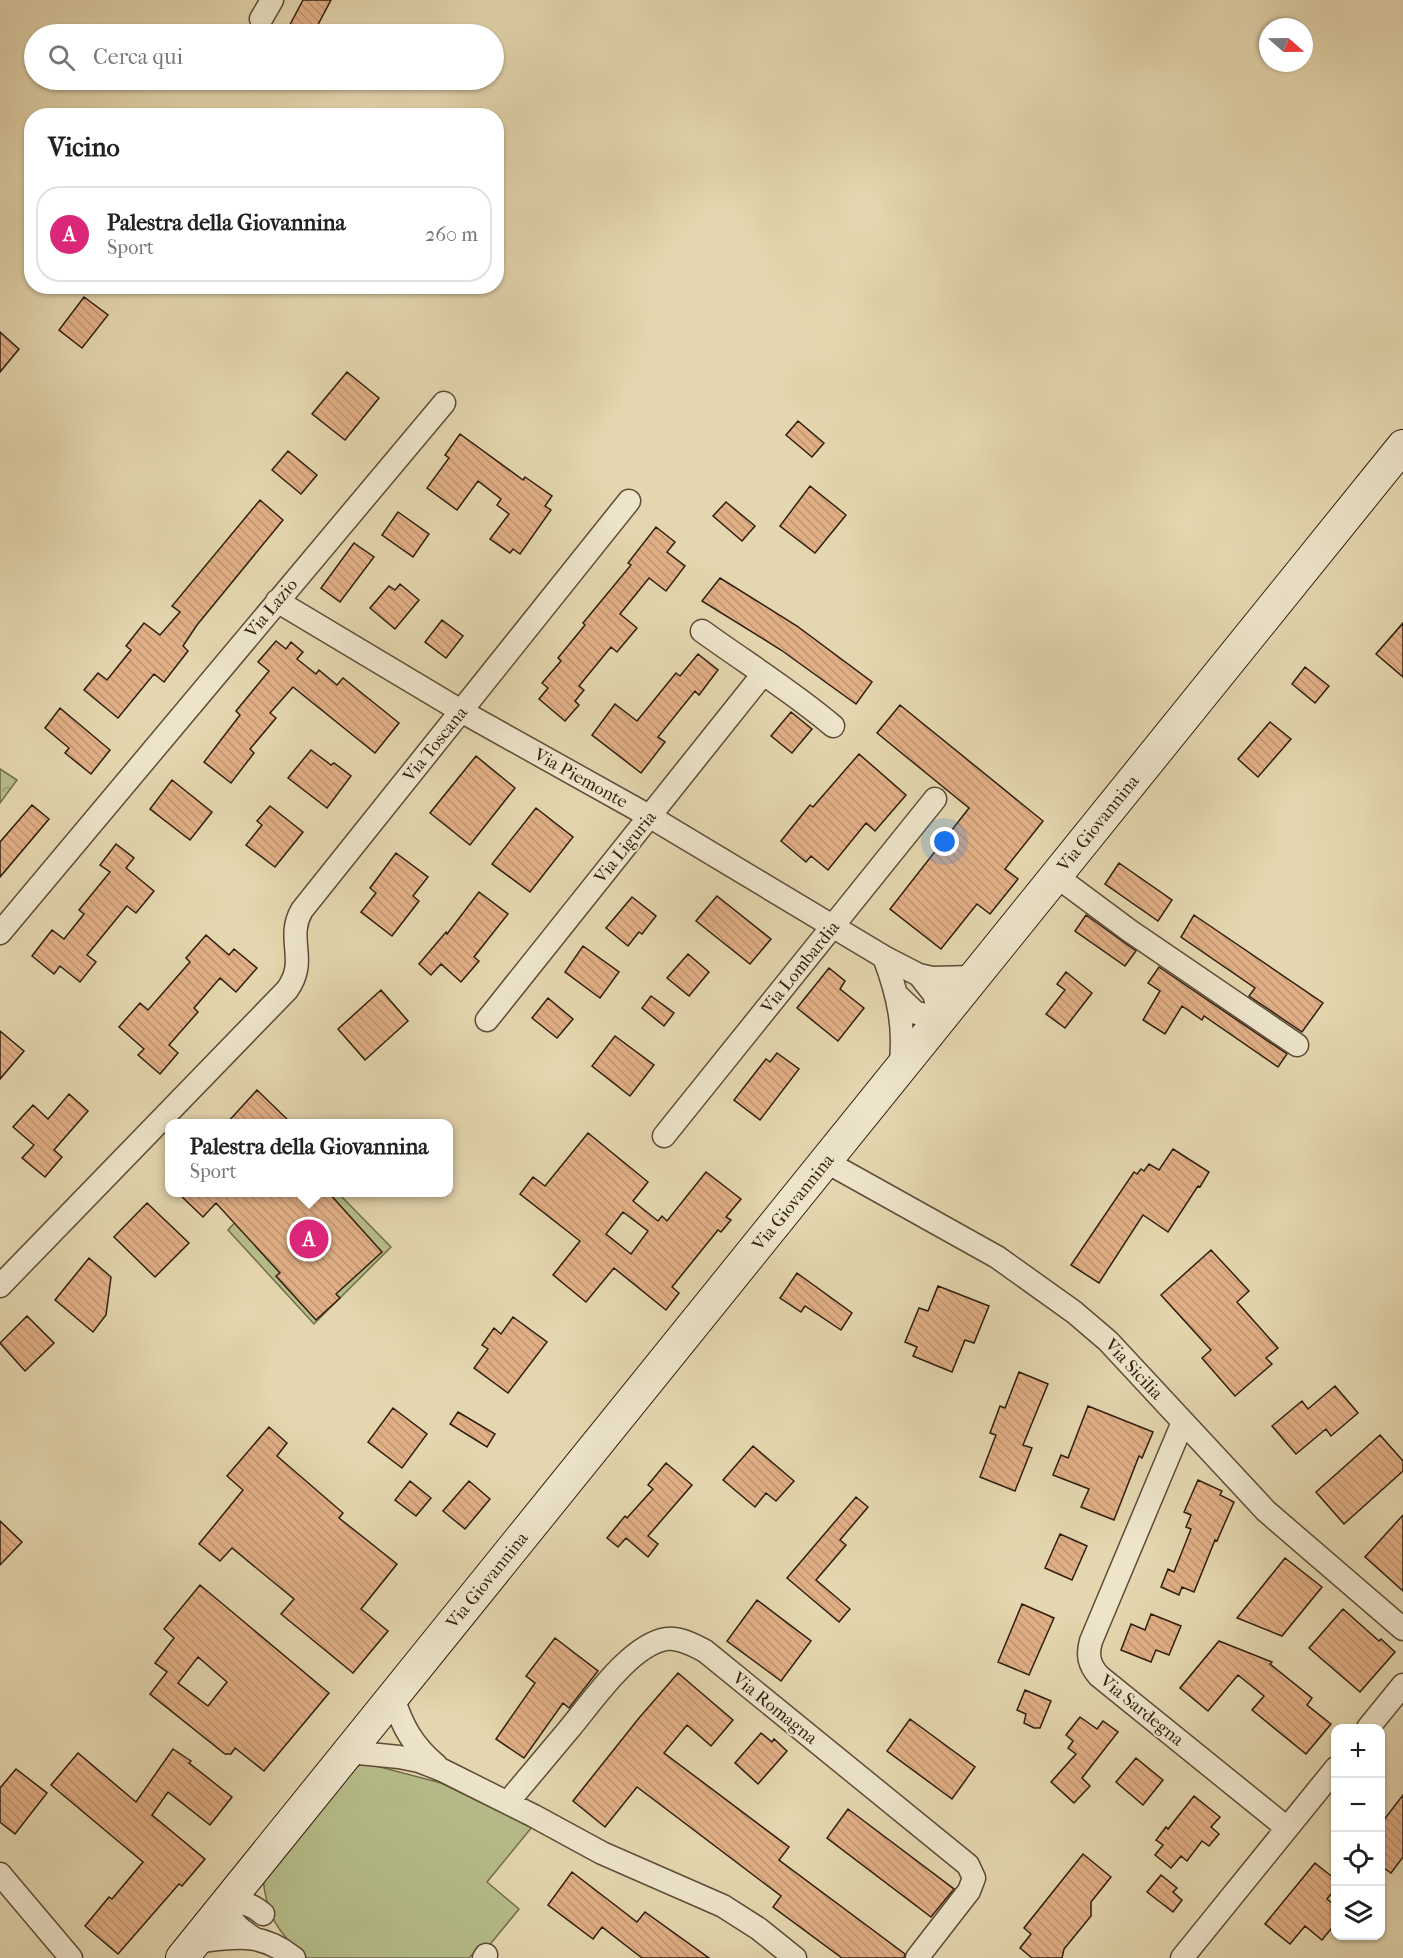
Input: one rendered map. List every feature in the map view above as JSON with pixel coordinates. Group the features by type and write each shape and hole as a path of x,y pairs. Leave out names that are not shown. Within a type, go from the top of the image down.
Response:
{"street":[{"name":"Via Lazio","path":"0,933 444,402"},
{"name":"Via Giovannina","path":"189,1950 1403,446"},
{"name":"Via Toscana","path":"0,1286 278,1001 296,976 298,961 294,930 302,909 629,501"},
{"name":"Via Piemonte","path":"277,601 461,711 649,816 884,957 919,975 932,978 974,977"},
{"path":"702,631 801,699 833,726"},
{"name":"Via Liguria","path":"487,1020 763,674"},
{"name":"Via Lombardia","path":"664,1136 935,799"},
{"path":"1056,876 1130,931 1297,1045"},
{"path":"884,957 898,996 903,1035 900,1069"},
{"name":"Via Piemonte","path":"919,975 934,994 941,1017"},
{"path":"898,996 916,1013 941,1017"},
{"name":"Via Sicilia","path":"825,1161 979,1246 1048,1292 1108,1341 1266,1511 1403,1629"},
{"name":"Via Sardegna","path":"1183,1422 1091,1641 1088,1650 1090,1662 1099,1676 1287,1828"},
{"name":"Via Romagna","path":"508,1802 612,1678 638,1653 666,1639 693,1645 705,1651 968,1865 974,1878 969,1892 917,1958"},
{"path":"1371,1724 1403,1685"},
{"path":"393,1697 411,1750"},
{"path":"370,1725 375,1737 382,1744 422,1753 442,1770 610,1856 723,1906 759,1929 795,1958"},
{"path":"349,1752 411,1750"},
{"path":"1182,1958 1331,1773"},
{"path":"255,1868 267,1928 287,1953"},
{"path":"0,1874 71,1958"},
{"path":"263,1914 252,1905 226,1903 231,1921 243,1932 268,1941 287,1953"},
{"path":"189,1950 255,1938"}],"green space":[{"path":"0,769 17,780 0,803"},
{"path":"258,1197 342,1197 391,1247 314,1324 228,1230"},
{"path":"365,1763 441,1783 532,1827 487,1882 519,1909 483,1953 478,1948 469,1958 307,1958 288,1940 275,1922 267,1901 263,1876 353,1768"}],"building":[{"path":"303,0 331,0 318,24 290,24"},
{"path":"84,297 108,315 82,348 59,330"},
{"path":"0,332 19,349 0,372"},
{"path":"347,372 379,398 345,440 312,414"},
{"path":"798,421 824,443 812,457 786,435"},
{"path":"460,434 523,480 525,477 552,496 545,506 551,510 520,554 513,549 510,553 490,539 509,514 497,505 501,499 478,481 457,510 427,488 449,458 445,455"},
{"path":"288,451 317,475 301,494 272,470"},
{"path":"810,486 846,515 815,553 780,526"},
{"path":"260,500 283,520 197,625 183,646 188,651 164,682 154,674 118,718 84,690 98,673 107,680 131,650 126,646 144,623 160,635 180,612 172,606"},
{"path":"726,502 755,526 742,541 713,516"},
{"path":"398,512 429,534 413,557 382,535"},
{"path":"656,527 675,542 667,552 685,566 666,591 649,578 620,614 637,628 617,652 611,647 579,686 584,690 575,701 579,705 565,721 539,699 548,688 542,683 561,661 558,658 585,625 583,623 631,565 628,563"},
{"path":"354,543 374,557 340,602 321,588"},
{"path":"720,578 797,626 872,682 856,704 781,650 702,601"},
{"path":"400,584 419,600 395,629 370,608 389,586 395,590"},
{"path":"442,620 463,636 446,658 425,642"},
{"path":"1403,623 1403,677 1376,654"},
{"path":"276,641 286,649 291,642 303,652 297,659 316,674 319,670 337,685 343,678 399,723 375,753 293,687 270,713 276,718 250,749 254,753 231,783 204,762 240,715 236,711 269,671 258,662"},
{"path":"698,654 718,670 699,695 695,691 658,737 665,742 641,773 592,735 615,704 637,721 676,673 680,676"},
{"path":"1305,667 1329,686 1315,703 1292,684"},
{"path":"900,705 1043,821 1005,869 1018,879 990,914 977,904 941,949 890,909 969,808 877,733"},
{"path":"60,708 110,750 91,774 65,753 69,748 45,728"},
{"path":"791,712 812,729 792,753 771,736"},
{"path":"1270,722 1291,739 1258,777 1238,759"},
{"path":"311,750 351,776 327,808 288,778"},
{"path":"859,754 906,795 875,831 866,823 828,870 811,856 806,862 781,841 810,805 813,807"},
{"path":"476,756 515,788 470,845 430,813"},
{"path":"172,780 212,812 190,840 150,809"},
{"path":"32,805 49,819 0,877 0,842"},
{"path":"270,806 303,832 275,867 246,845 262,825 257,821"},
{"path":"536,808 573,837 530,892 492,864"},
{"path":"116,844 134,858 126,868 154,891 136,913 127,906 87,955 96,962 80,982 60,966 54,974 32,956 52,930 64,939 84,914 79,910 110,872 100,865"},
{"path":"396,853 428,877 413,896 419,901 392,936 361,912 376,893 370,888"},
{"path":"1119,863 1172,900 1158,921 1105,884"},
{"path":"479,892 508,914 474,957 479,961 461,982 441,964 431,975 419,964 446,932 447,934"},
{"path":"717,896 771,939 750,964 696,921"},
{"path":"632,897 656,916 642,934 639,932 628,946 606,928"},
{"path":"1086,915 1136,951 1125,966 1075,931"},
{"path":"1194,915 1323,1003 1302,1032 1249,996 1255,988 1181,937"},
{"path":"206,935 229,955 234,949 257,968 236,992 220,978 194,1008 198,1012 169,1045 178,1053 160,1074 138,1055 144,1049 119,1027 140,1003 148,1010 190,962 186,958"},
{"path":"583,946 619,972 600,998 565,972"},
{"path":"688,954 709,972 689,996 667,978"},
{"path":"1159,967 1287,1054 1278,1067 1204,1016 1202,1020 1182,1006 1165,1034 1143,1020 1160,991 1148,983"},
{"path":"829,968 845,981 840,989 864,1008 838,1041 797,1008"},
{"path":"1066,972 1092,993 1065,1028 1046,1014 1065,990 1057,984"},
{"path":"381,990 408,1021 365,1060 338,1029"},
{"path":"651,996 674,1013 664,1026 642,1008"},
{"path":"548,998 573,1019 557,1038 532,1018"},
{"path":"0,1031 24,1051 0,1079"},
{"path":"615,1036 654,1065 630,1096 592,1066"},
{"path":"777,1053 799,1069 760,1120 734,1100 766,1059 770,1062"},
{"path":"257,1090 287,1119 231,1119"},
{"path":"69,1094 88,1111 54,1150 62,1157 45,1177 22,1158 34,1145 13,1127 33,1105 48,1119"},
{"path":"588,1133 648,1182 633,1201 658,1221 662,1216 667,1221 706,1172 741,1199 726,1217 731,1220 721,1232 718,1230 672,1287 679,1293 666,1310 614,1268 586,1302 553,1275 580,1241 520,1194 533,1177 545,1186","holes":["623,1212 648,1231 631,1254 606,1234"]},
{"path":"1173,1149 1209,1172 1168,1232 1143,1215 1099,1283 1071,1265 1134,1172 1137,1174 1141,1169 1144,1171 1149,1164 1159,1170"},
{"path":"182,1197 332,1197 382,1252 336,1294 340,1298 316,1320 276,1276 280,1273 216,1203 203,1217"},
{"path":"147,1203 189,1243 155,1277 114,1237"},
{"path":"1211,1250 1249,1291 1237,1302 1278,1348 1266,1358 1272,1364 1235,1396 1202,1358 1211,1350 1161,1295"},
{"path":"89,1258 111,1277 106,1315 93,1332 55,1300"},
{"path":"797,1273 852,1313 841,1330 805,1306 801,1312 780,1298"},
{"path":"938,1286 989,1306 974,1343 965,1340 952,1372 913,1356 917,1347 905,1342 919,1308 928,1311"},
{"path":"27,1316 54,1343 25,1371 0,1343"},
{"path":"513,1317 547,1342 508,1393 474,1368 488,1349 482,1345 494,1328 501,1334"},
{"path":"1019,1372 1048,1384 1023,1445 1032,1448 1015,1491 980,1477 996,1435 990,1433 1000,1406 1005,1408"},
{"path":"1335,1386 1358,1413 1331,1436 1326,1429 1296,1454 1272,1426 1302,1401 1308,1409"},
{"path":"1088,1406 1153,1432 1142,1458 1139,1456 1114,1520 1081,1507 1089,1489 1053,1475 1061,1455 1068,1458"},
{"path":"393,1408 427,1434 402,1468 368,1442"},
{"path":"458,1412 495,1434 487,1447 450,1424"},
{"path":"269,1427 287,1443 277,1456 343,1513 339,1518 397,1564 361,1609 388,1631 353,1673 281,1614 294,1599 232,1548 220,1561 199,1544 243,1490 227,1476"},
{"path":"1380,1435 1403,1461 1403,1471 1344,1524 1316,1492"},
{"path":"753,1446 794,1481 776,1501 766,1493 755,1507 723,1480"},
{"path":"666,1463 692,1485 648,1536 658,1544 648,1557 626,1538 618,1547 607,1538 625,1516 627,1518 653,1489 648,1485"},
{"path":"1198,1480 1222,1491 1220,1495 1234,1502 1217,1541 1215,1540 1194,1592 1182,1587 1179,1595 1161,1587 1168,1569 1174,1572 1191,1529 1186,1527 1191,1515 1184,1512"},
{"path":"410,1481 431,1498 416,1516 395,1500"},
{"path":"469,1481 490,1499 465,1529 443,1511"},
{"path":"856,1497 868,1507 840,1540 846,1545 816,1580 850,1609 839,1622 787,1578"},
{"path":"1403,1515 1403,1591 1365,1557"},
{"path":"0,1521 22,1542 0,1565"},
{"path":"1060,1534 1087,1546 1072,1580 1045,1568"},
{"path":"1285,1558 1322,1587 1282,1636 1237,1618"},
{"path":"200,1585 329,1693 264,1771 235,1748 231,1754 225,1754 150,1694 167,1672 155,1663 174,1638 164,1629","holes":["198,1657 227,1682 208,1706 178,1683"]},
{"path":"757,1600 811,1641 781,1681 727,1641"},
{"path":"1022,1604 1054,1618 1029,1675 998,1662"},
{"path":"1343,1609 1395,1652 1360,1692 1309,1648"},
{"path":"1151,1614 1181,1626 1169,1655 1156,1650 1151,1662 1121,1650 1131,1624 1145,1630"},
{"path":"555,1638 598,1671 569,1708 563,1703 524,1758 496,1739 535,1683 526,1676"},
{"path":"1219,1641 1272,1662 1270,1664 1312,1698 1307,1705 1331,1724 1306,1754 1252,1710 1264,1696 1238,1675 1208,1711 1180,1688"},
{"path":"678,1673 733,1720 711,1746 687,1725 664,1753 789,1847 779,1860 905,1954 904,1958 842,1958 773,1907 781,1896 637,1787 605,1827 573,1801"},
{"path":"1025,1690 1051,1701 1040,1728 1024,1723 1026,1714 1017,1710"},
{"path":"1080,1717 1097,1729 1103,1721 1118,1732 1082,1778 1090,1786 1074,1803 1051,1782 1076,1754 1068,1748 1073,1741 1066,1735"},
{"path":"910,1719 975,1767 952,1799 887,1751"},
{"path":"761,1733 772,1742 774,1739 787,1751 758,1784 735,1763"},
{"path":"173,1749 191,1761 189,1763 232,1797 210,1825 168,1792 152,1815 205,1859 182,1886 179,1884 118,1954 85,1926 109,1897 112,1899 143,1862 51,1785 78,1753 136,1802"},
{"path":"1136,1758 1163,1780 1143,1805 1116,1782"},
{"path":"16,1769 47,1793 15,1834 0,1822 0,1788"},
{"path":"1403,1795 1403,1857 1391,1873 1385,1869 1385,1818"},
{"path":"1194,1796 1220,1817 1211,1827 1219,1834 1209,1846 1202,1841 1187,1861 1181,1856 1171,1868 1155,1855 1163,1845 1156,1840 1166,1827 1168,1829"},
{"path":"848,1809 954,1889 931,1917 827,1838"},
{"path":"1083,1854 1111,1877 1091,1902 1091,1916 1064,1949 1062,1958 1032,1958 1020,1948 1031,1934 1024,1928"},
{"path":"1315,1863 1331,1876 1331,1894 1327,1899 1331,1902 1331,1929 1322,1940 1305,1926 1290,1944 1265,1924"},
{"path":"572,1872 637,1922 645,1912 709,1958 642,1958 602,1927 593,1939 548,1905"},
{"path":"1161,1875 1177,1888 1173,1892 1182,1900 1173,1912 1147,1892"}],"place":[{"name":"Palestra della Giovannina","path":"309,1239"}]}
